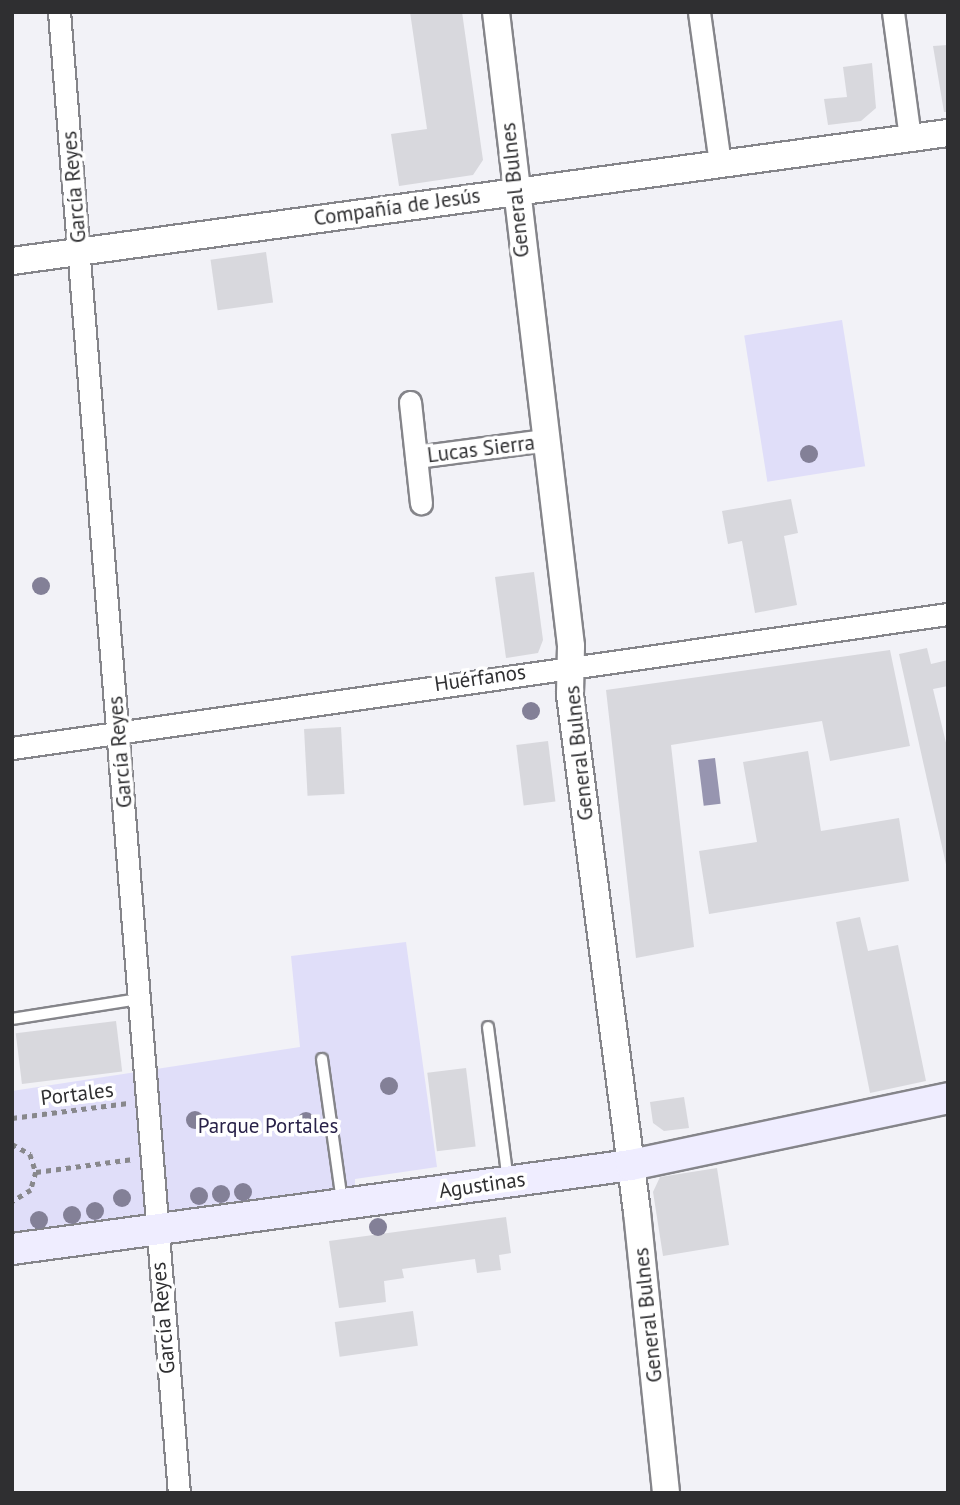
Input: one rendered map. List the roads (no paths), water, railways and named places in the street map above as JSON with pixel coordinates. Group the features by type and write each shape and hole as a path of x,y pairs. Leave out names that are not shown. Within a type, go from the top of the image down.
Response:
{"main road":[{"name":"Agustinas","path":"12,1249 631,1164 948,1098"}],"street":[{"name":"García Reyes","path":"60,12 155,1228 179,1493"},
{"name":"General Bulnes","path":"496,12 514,190 570,665 573,720 631,1164 666,1493"},
{"path":"699,12 720,163"},
{"path":"893,12 910,138"},
{"name":"Compañía de Jesús","path":"12,261 514,190 948,133"},
{"path":"410,402 421,503"},
{"name":"Lucas Sierra","path":"416,457 545,440"},
{"name":"Huérfanos","path":"12,748 570,665 948,614"}],"lane":[{"path":"12,1020 138,999"},
{"path":"488,1027 508,1181"},
{"path":"322,1059 343,1203"}],"park label":[{"name":"Parque Portales","path":"268,1126"}]}
